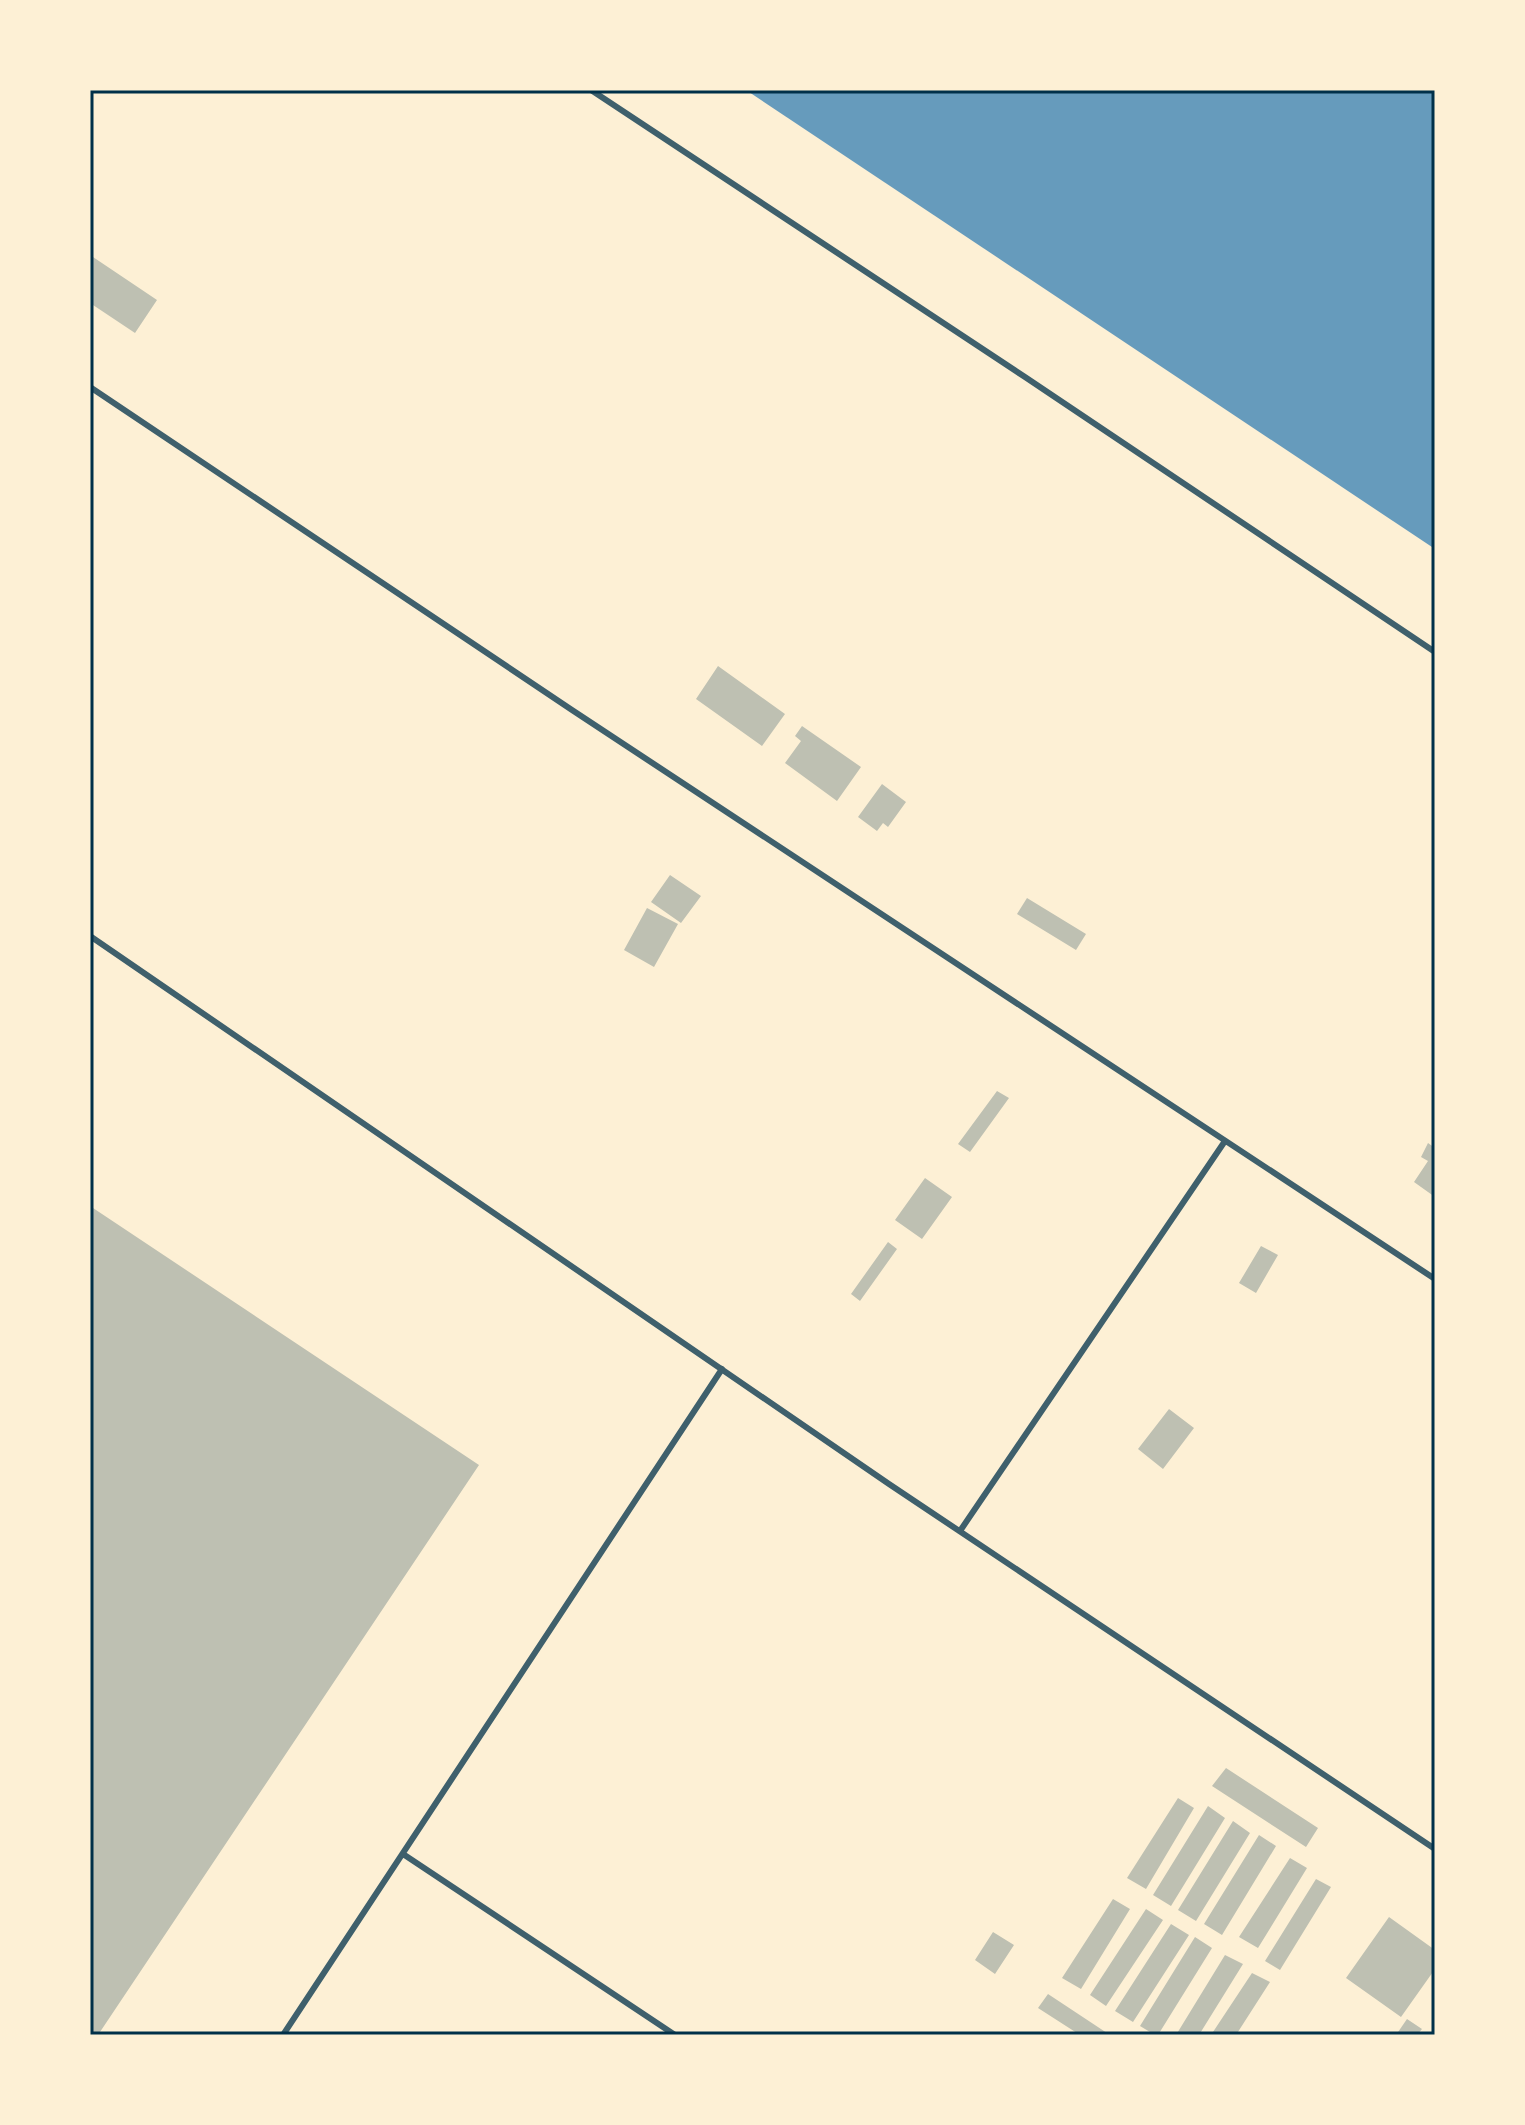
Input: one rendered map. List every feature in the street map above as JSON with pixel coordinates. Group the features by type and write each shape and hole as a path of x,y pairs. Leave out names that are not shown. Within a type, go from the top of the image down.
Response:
{"lane":[{"path":"591,90 1435,652"},
{"path":"90,387 572,710 1435,1279"},
{"path":"90,936 960,1531 1435,1849"},
{"path":"960,1531 1225,1141"},
{"path":"283,2035 722,1369"},
{"path":"403,1854 675,2035"}],"water":[{"path":"746,90 1435,90 1435,549"}],"building":[{"path":"90,255 157,300 135,333 90,303"},
{"path":"718,666 785,714 762,746 696,699"},
{"path":"802,726 861,767 837,801 785,763 801,741 795,736"},
{"path":"882,784 906,802 888,827 883,823 877,831 858,817"},
{"path":"670,875 701,896 681,923 651,902"},
{"path":"1027,898 1086,934 1076,950 1017,914"},
{"path":"647,908 678,924 654,967 624,950"},
{"path":"997,1091 1009,1098 970,1152 958,1144"},
{"path":"1428,1143 1435,1148 1435,1197 1414,1182 1428,1161 1421,1157"},
{"path":"925,1178 952,1197 922,1239 895,1220"},
{"path":"90,1206 479,1465 98,2035 90,2035"},
{"path":"888,1242 897,1249 860,1301 851,1294"},
{"path":"1261,1246 1278,1255 1256,1293 1239,1283"},
{"path":"1169,1409 1194,1428 1163,1469 1138,1449"},
{"path":"1226,1768 1318,1828 1306,1847 1212,1786"},
{"path":"1178,1798 1194,1808 1146,1889 1127,1878"},
{"path":"1208,1806 1225,1818 1171,1906 1153,1895"},
{"path":"1233,1821 1250,1833 1196,1921 1178,1910"},
{"path":"1259,1835 1276,1846 1222,1935 1204,1924"},
{"path":"1290,1858 1307,1868 1258,1948 1239,1937"},
{"path":"1316,1879 1331,1887 1280,1970 1265,1961"},
{"path":"1113,1899 1130,1909 1081,1989 1062,1978"},
{"path":"1146,1909 1163,1920 1106,2006 1090,1995"},
{"path":"1389,1917 1435,1950 1435,1969 1401,2017 1346,1978"},
{"path":"1171,1924 1189,1935 1133,2022 1115,2011"},
{"path":"993,1932 1014,1945 995,1974 975,1960"},
{"path":"1195,1937 1212,1948 1158,2035 1155,2035 1140,2026"},
{"path":"1225,1955 1243,1964 1199,2035 1176,2035"},
{"path":"1252,1973 1270,1982 1236,2035 1211,2035"},
{"path":"1048,1994 1110,2035 1080,2035 1038,2008"},
{"path":"1407,2019 1422,2029 1417,2035 1396,2035"}]}
